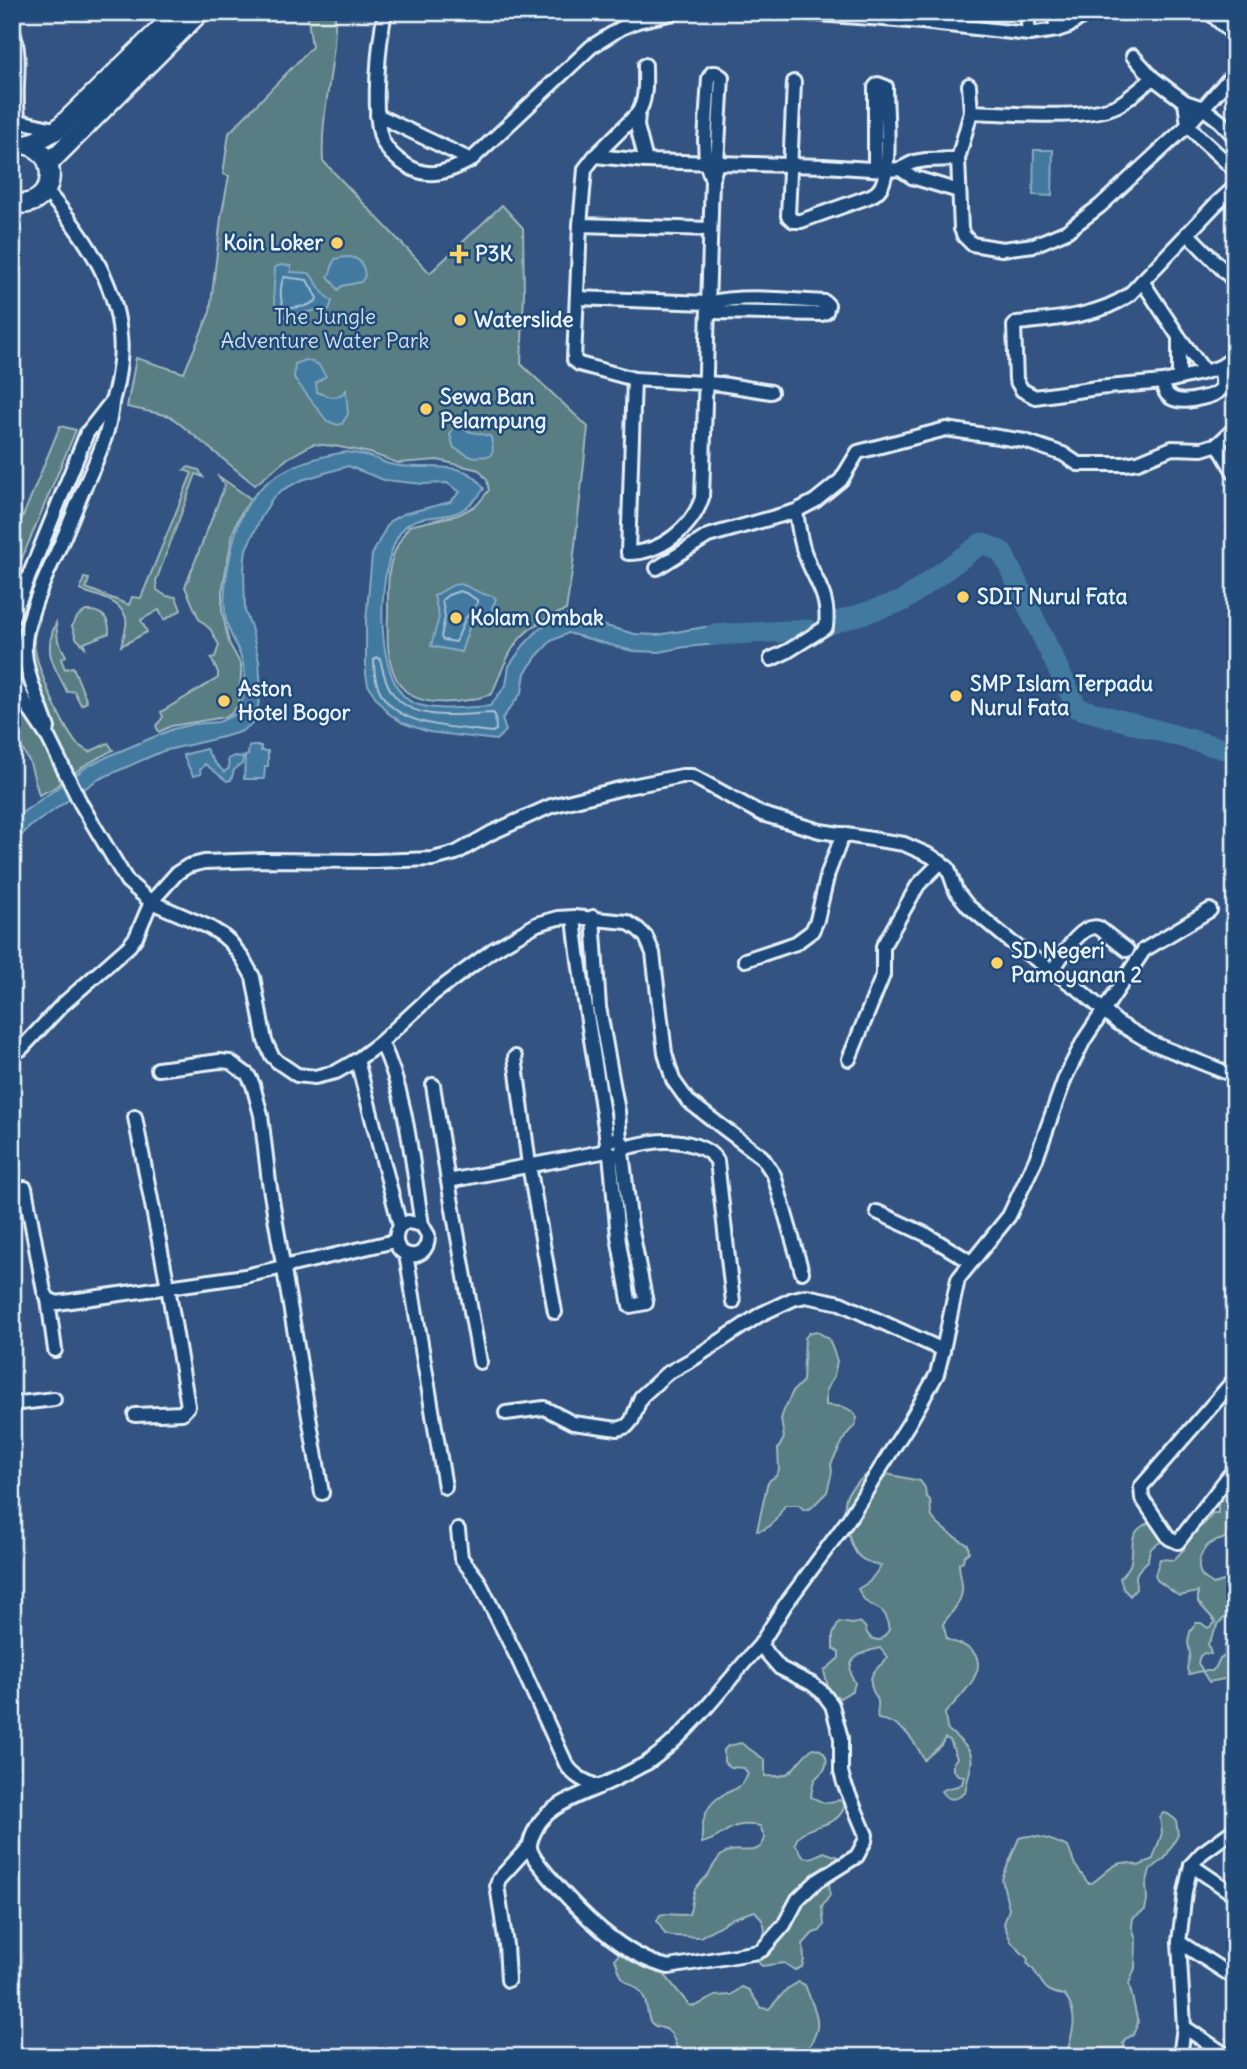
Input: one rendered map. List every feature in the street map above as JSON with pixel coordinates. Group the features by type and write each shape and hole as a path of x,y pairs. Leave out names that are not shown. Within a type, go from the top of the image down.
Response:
{"street":[{"path":"49,163 64,135 178,12"},
{"path":"21,145 64,135 200,12"},
{"path":"385,12 380,44 377,115 382,139 387,150 397,160 417,172 432,175 454,169 471,160 591,47 621,28 638,21 678,12"},
{"path":"793,12 922,17 1029,34 1069,26 1088,12"},
{"path":"1027,12 1029,34"},
{"path":"1054,12 1057,30"},
{"path":"1209,12 1235,36"},
{"path":"12,30 17,49 16,104 19,121 64,135"},
{"path":"1133,56 1153,78 1185,102 1203,108 1235,137"},
{"path":"645,65 645,97 638,113 585,169 574,360 579,364 634,379 705,382 771,392"},
{"path":"969,85 971,111 958,159 962,232 972,244 1002,249 1034,245 1081,222 1188,125 1235,72"},
{"path":"634,379 628,553 647,550 679,534 689,524 702,498 711,163 722,76 716,73 709,78 705,140 711,163"},
{"path":"971,111 1032,114 1099,110 1124,101 1153,78"},
{"path":"794,82 788,216 794,221 801,221 876,194 882,186 875,87 878,84 886,87 881,169"},
{"path":"1185,102 1188,125 1235,170"},
{"path":"638,113 637,126 646,162"},
{"path":"377,115 471,160"},
{"path":"13,205 33,202 46,191 51,178 49,163 38,149 21,145"},
{"path":"595,156 646,162 881,169 900,169 926,160 958,159"},
{"path":"900,169 912,177 959,191"},
{"path":"1235,187 1129,295 1106,308 1016,324 1016,380 1022,390 1035,397 1097,387 1163,382 1220,367 1235,357"},
{"path":"12,618 87,433 112,401 121,356 120,332 110,292 84,240 46,191"},
{"path":"580,225 710,229"},
{"path":"1187,233 1235,282"},
{"path":"1142,281 1205,372"},
{"path":"577,298 708,308 822,314 826,312 828,305 825,302 724,299 708,308"},
{"path":"1179,337 1179,378"},
{"path":"1163,382 1163,390 1169,397 1179,402 1190,402 1220,390 1220,367"},
{"path":"49,739 49,730 28,668 26,639 41,587 104,442 113,409 112,401"},
{"path":"657,568 708,536 796,511 843,478 858,452 946,429 1025,441 1063,454 1078,464 1138,462 1171,449 1202,449 1218,444 1235,428"},
{"path":"1218,444 1235,474"},
{"path":"771,659 794,647 826,624 824,594 804,554 796,511"},
{"path":"12,679 49,739 81,804 121,873 135,890 151,902 209,927 231,943 253,977 265,1041 278,1062 297,1075 315,1077 335,1072 357,1060 381,1042 433,994 493,950 537,924 574,917 627,922 638,929 646,937 653,953 666,1053 673,1080 688,1101 762,1157 774,1175 802,1272"},
{"path":"12,1054 21,1049 61,1006 129,946 136,937 151,902 177,873 188,866 263,859 433,859 456,853 491,833 551,806 628,786 682,776 695,777 762,814 810,829 904,844 941,862 949,871 960,898 1012,942 1081,991 1137,1036 1225,1072 1235,1073"},
{"path":"745,960 796,943 812,932 828,873 843,834"},
{"path":"849,1059 883,975 883,946 918,885 941,862"},
{"path":"508,1980 497,1885 499,1879 530,1845 540,1821 575,1797 657,1756 704,1713 760,1645 785,1605 848,1520 937,1374 958,1279 1009,1216 1036,1159 1069,1068 1102,1010 1143,950 1210,910"},
{"path":"574,917 579,969 598,1078 615,1148 629,1207 646,1303 631,1306 615,1209 615,1148 611,1075 599,1007 593,918"},
{"path":"1052,971 1079,935 1089,927 1099,928 1126,950"},
{"path":"579,969 596,967"},
{"path":"590,1035 604,1033"},
{"path":"381,1042 391,1062 401,1099 422,1225 428,1235 426,1247 418,1254 406,1254 399,1249 395,1241 400,1226 408,1222 422,1225"},
{"path":"515,1057 529,1165 555,1312"},
{"path":"357,1060 400,1226"},
{"path":"158,1069 230,1062 248,1074 253,1085 261,1115 269,1182 322,1493"},
{"path":"598,1078 611,1075"},
{"path":"433,1085 480,1362"},
{"path":"135,1117 188,1406 182,1413 135,1415"},
{"path":"448,1181 669,1140 706,1149 717,1161 733,1302"},
{"path":"26,1188 55,1350"},
{"path":"615,1209 629,1207"},
{"path":"877,1212 927,1235 971,1262"},
{"path":"48,1299 57,1303 245,1276 395,1241"},
{"path":"620,1248 634,1245"},
{"path":"406,1254 445,1487"},
{"path":"506,1413 544,1408 573,1423 618,1429 627,1426 641,1396 666,1374 761,1314 806,1296 840,1304 943,1350"},
{"path":"1235,1379 1141,1487 1142,1499 1169,1538 1178,1542 1235,1468"},
{"path":"12,1404 54,1399"},
{"path":"458,1530 461,1558 478,1580 566,1764 571,1773 599,1787"},
{"path":"530,1845 533,1856 566,1898 604,1933 637,1954 664,1966 762,1950 784,1925 798,1899 817,1881 857,1856 866,1835 841,1772 841,1738 832,1705 812,1684 780,1668 760,1645"},
{"path":"1180,2057 1184,2027 1179,1942 1191,1865 1202,1853 1235,1829"},
{"path":"1191,1865 1235,1895"},
{"path":"1179,1942 1235,1978"},
{"path":"1184,2027 1229,2057"}],"green space":[{"name":"The Jungle Adventure Water Park","path":"307,12 335,12 323,161 430,273 502,205 523,228 521,364 588,427 566,610 526,632 511,651 492,694 482,697 457,702 419,699 401,686 392,670 388,651 390,567 401,538 409,526 458,515 477,505 489,490 487,480 479,470 438,460 398,463 370,453 313,444 288,458 255,485 170,416 127,407 136,358 184,373 210,312 221,218 229,176 223,174 229,133 312,47"},
{"path":"60,426 76,430 12,582 12,543"},
{"path":"189,467 199,470 203,477 196,474 156,581 157,590 166,596 176,597 181,610 164,620 159,610 141,620 147,632 121,646 126,625 123,612 113,602 80,590 84,578 89,579 86,588 129,605 132,597 141,598 192,473 184,470"},
{"path":"217,475 251,499 233,532 222,591 222,611 229,643 241,665 239,704 225,717 171,726 159,732 156,726 163,717 161,712 218,678 211,658 215,657 219,645 211,630 199,619 185,587 225,485"},
{"path":"12,605 40,619 34,640 38,663 56,708 76,743 89,752 108,743 113,750 39,795 30,763 12,730"},
{"path":"86,611 103,616 108,623 109,633 84,643 85,647 76,638 72,626 78,616"},
{"path":"56,623 58,641 66,656 61,659 65,669 73,667 87,702 81,705 74,691 67,692 51,659 50,643"},
{"path":"816,1331 829,1339 837,1361 834,1376 826,1390 826,1405 844,1407 851,1411 857,1418 855,1425 846,1435 831,1464 832,1472 827,1492 811,1508 804,1510 799,1505 785,1505 771,1525 757,1531 767,1485 779,1470 778,1449 784,1438 781,1419 793,1391 803,1381 805,1338"},
{"path":"871,1471 920,1481 930,1500 931,1515 935,1521 968,1545 969,1552 959,1563 961,1597 943,1624 947,1639 972,1651 978,1666 970,1684 945,1713 947,1729 965,1745 971,1757 965,1793 955,1798 946,1797 941,1791 962,1784 964,1776 953,1770 953,1763 957,1758 950,1740 945,1738 924,1760 906,1733 894,1724 878,1719 878,1701 871,1680 874,1672 888,1658 880,1648 860,1654 852,1662 850,1668 855,1683 853,1690 840,1698 829,1691 824,1671 839,1658 839,1652 833,1649 833,1634 839,1622 860,1622 870,1637 878,1640 889,1630 886,1616 865,1601 858,1589 869,1582 881,1566 865,1561 857,1553 850,1538 846,1518 847,1495 854,1485"},
{"path":"1235,1481 1235,1516 1228,1524 1228,1534 1209,1545 1202,1553 1199,1563 1200,1573 1213,1584 1223,1581 1235,1583 1235,1618 1231,1615 1220,1623 1208,1644 1211,1654 1204,1653 1198,1663 1203,1671 1212,1671 1220,1658 1225,1656 1226,1644 1231,1639 1235,1641 1235,1660 1228,1667 1228,1676 1209,1682 1202,1671 1189,1674 1188,1642 1196,1623 1208,1628 1216,1622 1198,1602 1198,1592 1179,1596 1157,1580 1155,1575 1160,1559 1174,1560 1184,1549 1178,1541 1167,1539 1151,1549 1148,1561 1137,1573 1136,1589 1130,1596 1123,1588 1120,1578 1129,1567 1134,1536 1140,1528 1155,1522 1180,1533 1194,1531 1213,1513 1218,1513 1218,1503 1211,1495 1213,1490"},
{"path":"741,1743 765,1760 765,1776 789,1773 813,1748 821,1750 826,1758 826,1766 814,1781 811,1797 824,1803 840,1800 845,1805 835,1820 804,1832 795,1844 804,1857 811,1858 824,1852 838,1857 840,1863 828,1871 830,1895 822,1907 824,1925 803,1944 802,1967 795,1970 784,1963 762,1966 752,1956 752,1950 765,1931 763,1922 755,1911 733,1918 700,1937 665,1934 657,1921 663,1914 689,1914 696,1888 723,1854 735,1850 753,1850 762,1845 765,1838 760,1826 749,1825 734,1827 702,1843 703,1824 709,1807 718,1798 739,1787 748,1774 744,1768 731,1767 724,1762 724,1750 728,1746"},
{"path":"1163,1813 1176,1820 1178,1835 1165,1858 1150,1870 1146,1885 1145,1910 1133,1918 1132,1927 1136,1940 1135,1968 1129,1984 1138,2022 1133,2035 1123,2043 1128,2057 1066,2057 1073,2025 1070,2003 1065,1995 1046,1988 1027,1963 1028,1959 1011,1942 1004,1924 1009,1909 1002,1879 1019,1838 1025,1836 1044,1838 1068,1847 1075,1865 1088,1883 1119,1864 1131,1863 1139,1866 1153,1859 1162,1833 1160,1817"},
{"path":"633,1949 650,1968 660,1969 689,2005 696,2006 715,1996 731,1995 742,1987 749,1990 761,2008 769,2009 787,1989 799,1982 805,1985 816,2015 817,2030 814,2037 801,2057 679,2057 671,2033 652,2024 642,1994 624,1980 620,1973 615,1959 619,1954"}],"water":[{"path":"1034,150 1053,150 1052,196 1033,195"},
{"path":"345,257 360,261 365,276 361,282 342,286 338,290 328,276 335,259"},
{"path":"291,266 291,272 309,273 332,301 329,310 285,317 274,301 275,267"},
{"path":"306,360 318,364 326,376 316,383 317,392 336,397 346,390 348,414 342,424 327,421 294,378 295,364"},
{"path":"459,426 467,431 491,437 493,451 490,456 471,457 454,448 450,435 453,428"},
{"path":"347,452 402,466 442,467 466,472 484,489 472,503 460,511 410,523 395,543 388,565 383,592 385,649 391,674 401,693 416,704 443,708 490,706 506,685 509,666 524,645 540,628 566,615 635,634 657,635 738,625 740,642 659,652 632,651 568,633 551,641 525,673 522,692 502,719 506,731 496,740 429,732 403,723 388,713 368,685 366,621 372,555 390,521 403,514 450,502 460,492 447,483 423,484 384,480 348,466 302,480 282,490 272,499 246,549 245,611 259,661 261,690 255,722 240,732 163,751 97,780 27,829 12,847 12,822 16,817 88,766 173,729 219,722 240,712 244,670 240,653 227,626 224,604 229,564 240,520 250,500 272,478 300,463"},
{"name":"Kolam Ombak","path":"461,584 493,596 496,599 492,608 494,613 483,625 482,612 478,612 471,622 461,652 431,646 439,617 434,596 453,585"},
{"path":"249,746 261,746 261,751 268,751 268,766 265,766 264,779 244,779 245,756 248,755"},
{"path":"206,749 224,772 229,768 228,759 234,756 243,757 242,764 234,770 231,780 227,781 205,764 200,770 201,774 193,776 183,755"}],"waterway":[{"path":"827,625 903,601 982,543 1002,552 1077,708 1235,752"},
{"path":"713,635 809,630"}],"place":[{"name":"Koin Loker","path":"337,243"},
{"name":"P3K","path":"459,254"},
{"name":"Waterslide","path":"460,320"},
{"name":"Sewa Ban Pelampung","path":"426,409"},
{"name":"SDIT Nurul Fata","path":"963,597"},
{"name":"Kolam Ombak","path":"456,618"},
{"name":"SMP Islam Terpadu Nurul Fata","path":"956,696"},
{"name":"Aston Hotel Bogor","path":"224,701"},
{"name":"SD Negeri Pamoyanan 2","path":"997,963"}]}
